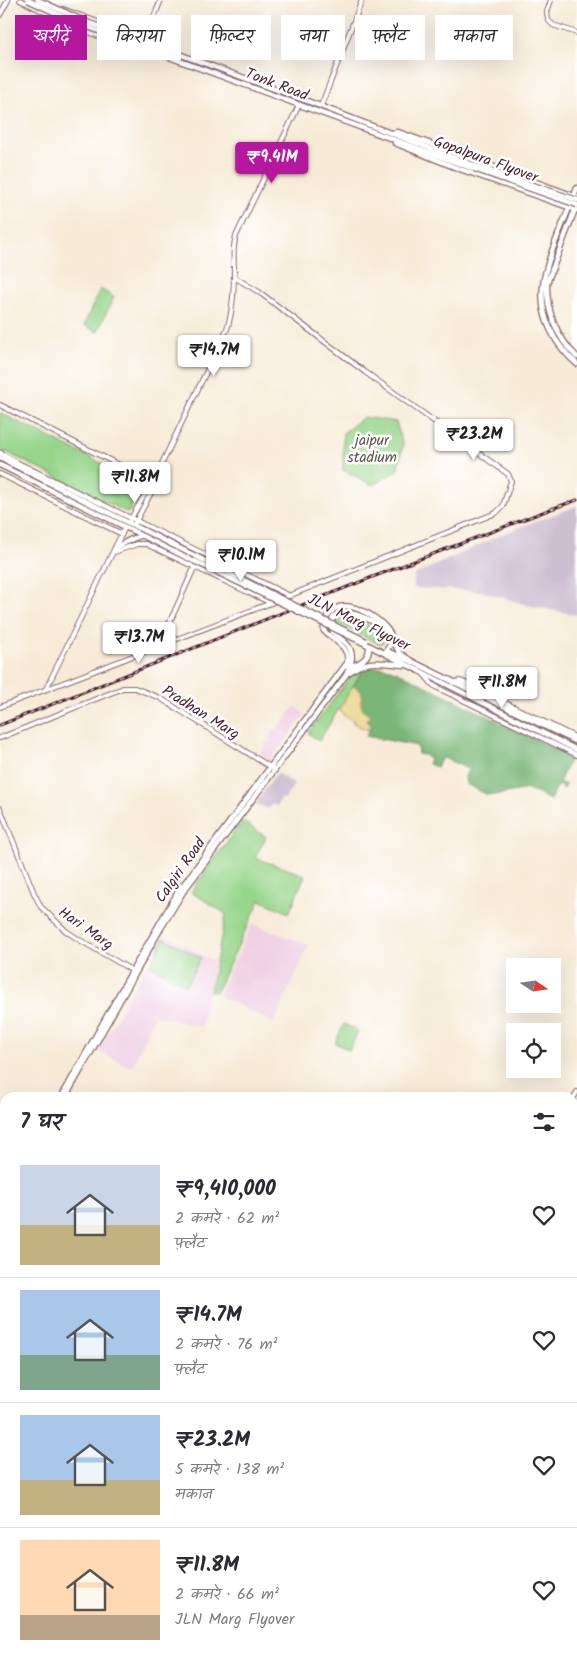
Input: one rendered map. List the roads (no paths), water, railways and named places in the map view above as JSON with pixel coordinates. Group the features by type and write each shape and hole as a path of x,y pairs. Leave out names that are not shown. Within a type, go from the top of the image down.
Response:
{"main road":[{"path":"28,0 77,23 97,30"},
{"path":"38,0 97,26"},
{"name":"Tonk Road","path":"181,55 321,106 388,136"},
{"name":"Tonk Road","path":"181,60 299,106 388,136"},
{"path":"398,132 541,184 576,203 569,207 536,196 392,142 388,136 398,132"},
{"name":"Gopalpura Flyover","path":"388,136 397,141 576,203"},
{"name":"Gopalpura Flyover","path":"388,136 410,141 576,203"},
{"path":"536,196 541,184"},
{"path":"564,347 553,321 548,302 547,283 576,203 577,188"},
{"path":"576,203 569,207 542,286 543,302 552,333 577,364"},
{"path":"568,352 577,358"},
{"name":"JLN Marg Flyover","path":"0,454 130,520 139,528 366,643"},
{"name":"JLN Marg Flyover","path":"0,465 410,664"},
{"path":"115,550 132,539 145,536"},
{"path":"346,675 345,668 348,656 346,650 324,631 323,626 334,608 341,606 351,606 381,622 392,636 400,652 410,664 421,671 577,750"},
{"path":"345,668 352,660 351,650 347,643 336,636 332,630 332,621 340,614 352,612 382,628 389,636 391,642 386,651"},
{"path":"366,643 577,740"},
{"path":"345,668 360,663 369,655 366,643"},
{"path":"346,675 365,663 373,661 410,664"},
{"name":"Calgiri Road","path":"68,1092 178,892 272,769 345,668"},
{"name":"Calgiri Road","path":"286,750 346,675"},
{"name":"Calgiri Road","path":"64,1092 134,972"}],"street":[{"path":"0,15 8,0"},
{"name":"Tonk Road","path":"20,0 51,15"},
{"name":"Tonk Road","path":"43,0 97,21"},
{"path":"154,15 160,0"},
{"path":"321,106 362,0"},
{"path":"551,0 547,12 548,20 553,25 577,33"},
{"path":"58,15 62,8"},
{"path":"130,520 153,483 227,329 231,317 234,277 233,252 236,236 299,106"},
{"path":"0,707 290,596 496,513 503,506 511,481 508,474 259,292 234,277"},
{"path":"0,405 153,483"},
{"path":"0,474 122,534"},
{"path":"153,483 153,489 135,523 290,596"},
{"path":"46,689 125,527"},
{"path":"115,550 137,544 146,544 271,603"},
{"path":"159,646 200,552"},
{"path":"421,671 438,688 577,755"},
{"name":"Pradhan Marg","path":"0,738 123,688 132,687 160,698 272,769"},
{"name":"Hari Marg","path":"0,808 34,893 42,907 78,940 134,972"}],"railway":[{"path":"0,725 370,578 577,500"}],"park label":[{"name":"jaipur stadium","path":"372,448"}]}
